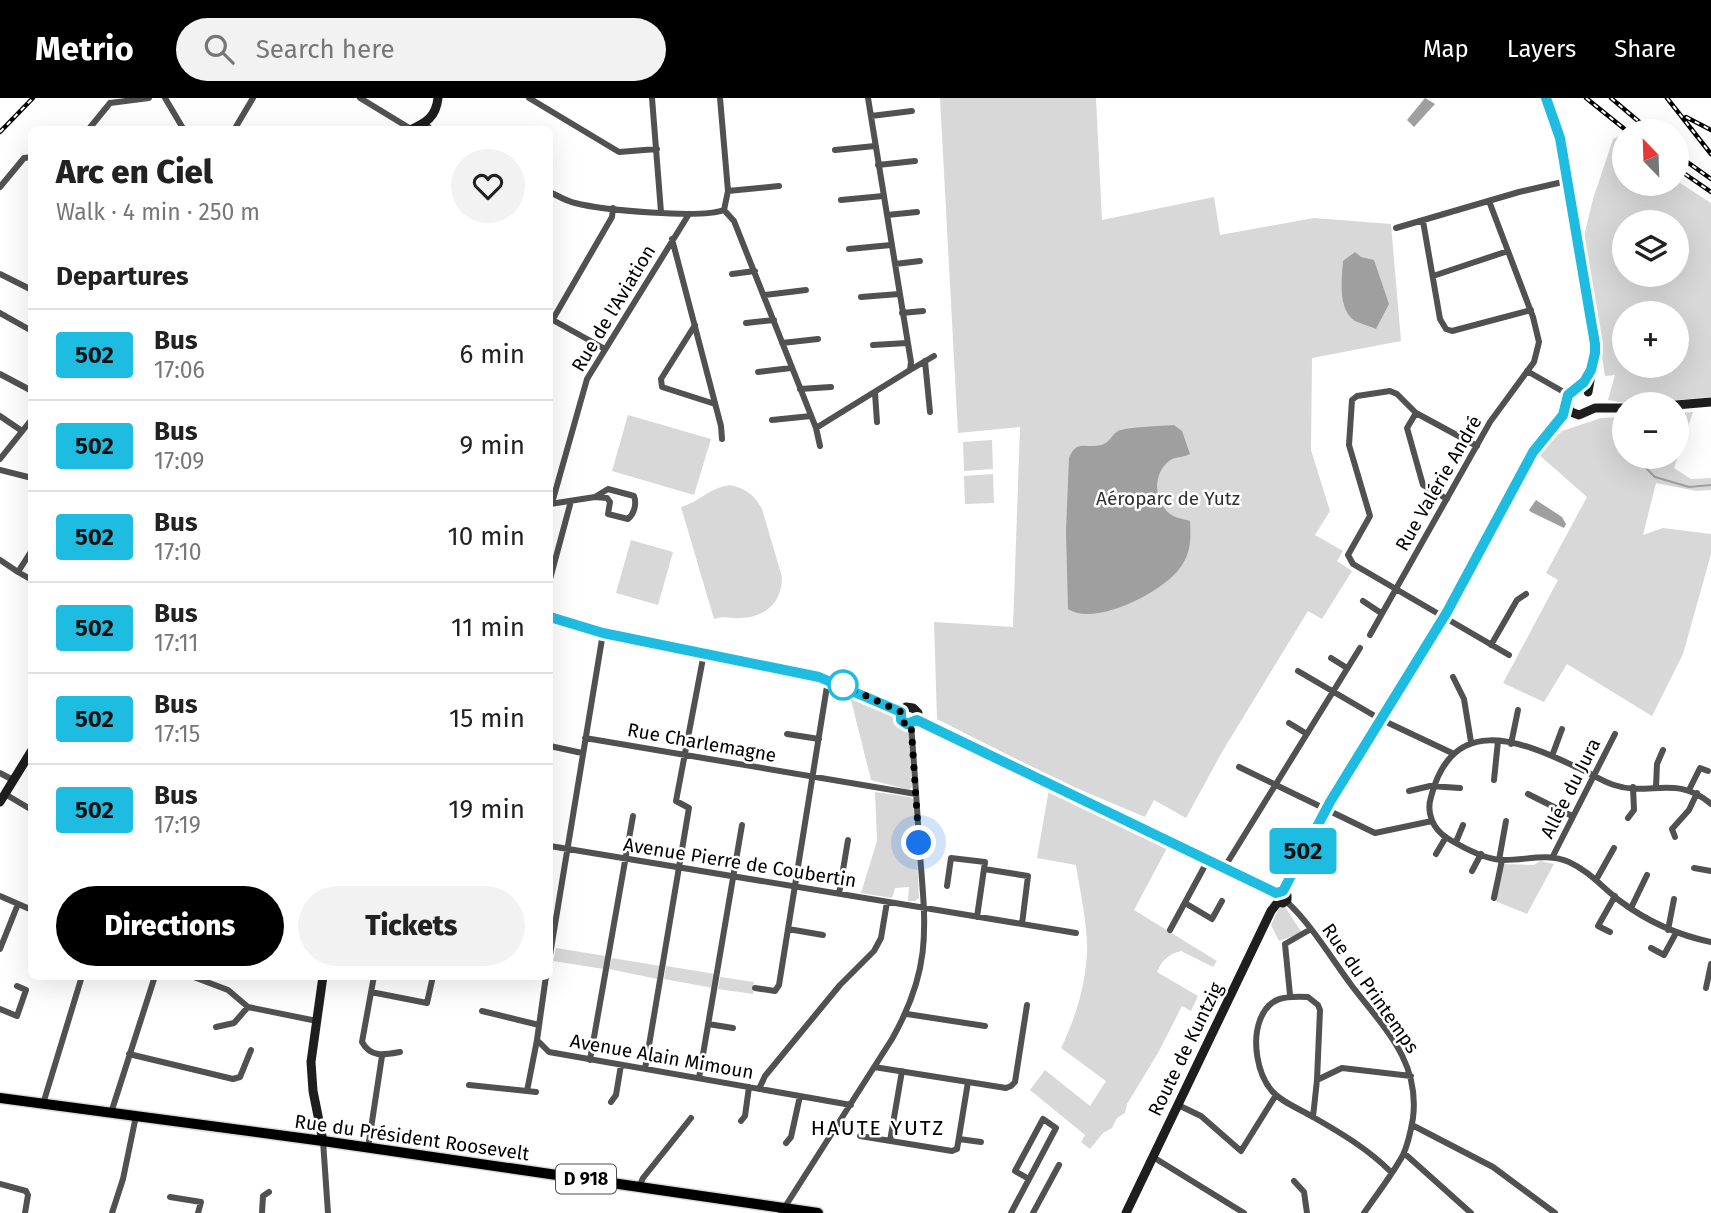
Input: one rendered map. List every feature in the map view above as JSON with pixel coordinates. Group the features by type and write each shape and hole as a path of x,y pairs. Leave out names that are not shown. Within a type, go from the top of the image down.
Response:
{"main road":[{"name":"Rue du Président Roosevelt","path":"0,1098 818,1213"}],"street":[{"path":"91,126 109,101 149,98"},
{"path":"165,98 182,126"},
{"path":"236,126 253,98"},
{"path":"360,98 405,126"},
{"path":"652,98 661,212"},
{"path":"720,98 728,191 724,210"},
{"path":"868,98 911,362 910,370"},
{"path":"1545,98 1560,138 1595,344 1590,409"},
{"path":"428,126 437,99"},
{"path":"535,99 619,152 657,149"},
{"path":"871,116 912,111"},
{"path":"835,150 875,146"},
{"path":"0,187 24,158 28,158"},
{"path":"878,165 915,161"},
{"path":"1396,228 1567,181"},
{"path":"728,191 779,186"},
{"path":"553,193 573,203 613,208 712,215 724,210"},
{"path":"841,200 883,196"},
{"name":"Rue Valérie André","path":"1370,635 1490,422 1534,362 1539,342 1531,310 1489,201"},
{"path":"553,316 612,218 613,208"},
{"path":"724,210 734,221 765,295 816,428 820,446"},
{"path":"887,215 917,212"},
{"name":"Rue de l'Aviation","path":"553,496 587,379 689,214"},
{"path":"1423,221 1440,319 1446,329 1452,331 1531,310"},
{"path":"672,239 722,439"},
{"path":"849,249 891,245"},
{"path":"1433,275 1508,251"},
{"path":"895,264 920,261"},
{"path":"732,274 755,271"},
{"path":"0,274 28,288"},
{"path":"765,295 806,290"},
{"path":"861,297 899,294"},
{"path":"902,313 923,311"},
{"path":"0,313 28,329"},
{"path":"553,320 605,349"},
{"path":"746,323 774,320"},
{"path":"695,325 661,379 663,387 715,404"},
{"path":"782,343 818,338"},
{"path":"873,345 907,343"},
{"path":"816,428 934,356"},
{"path":"925,361 930,412"},
{"path":"758,372 792,368"},
{"name":"Route de Kuntzig","path":"1553,429 1569,395 1591,370"},
{"path":"1527,372 1569,395 1590,395 1612,405"},
{"path":"0,374 28,389"},
{"path":"800,389 831,387"},
{"path":"1477,446 1416,413 1397,394 1390,391 1357,396 1350,404 1349,445 1370,516 1350,550 1349,558 1353,564 1509,655"},
{"path":"874,393 877,422"},
{"path":"1569,395 1575,414"},
{"path":"1689,404 1711,402"},
{"name":"Route de Kuntzig","path":"1126,1213 1266,921 1326,809 1444,617 1538,445 1553,429 1575,414 1583,414 1590,409 1612,408"},
{"path":"1416,413 1407,428 1423,485 1447,499"},
{"path":"0,416 22,431"},
{"path":"772,420 811,416"},
{"path":"0,458 28,424"},
{"path":"0,470 28,477"},
{"path":"553,503 607,498 610,502 608,514 628,519 636,501 634,496 608,489 595,497"},
{"path":"553,558 570,500"},
{"path":"18,572 28,556"},
{"path":"0,560 28,578"},
{"path":"1491,645 1517,600 1526,594"},
{"path":"1363,601 1381,613"},
{"path":"553,618 603,633 793,670 828,680 901,712"},
{"path":"553,933 603,633"},
{"path":"1224,868 1360,648"},
{"path":"645,1069 689,808 676,801 704,653"},
{"path":"1331,658 1347,668"},
{"path":"1298,671 1380,719 1452,754"},
{"path":"1454,677 1464,699 1471,742"},
{"path":"755,988 772,991 777,989 828,680"},
{"path":"782,1210 907,1014 922,967 925,908 916,794 914,722 918,713 913,708 906,707 901,712"},
{"path":"1511,744 1518,710"},
{"path":"901,712 904,723 914,722 1281,897"},
{"path":"1289,723 1307,734"},
{"path":"1552,756 1562,729"},
{"path":"788,734 819,739"},
{"name":"Allée du Jura","path":"1553,856 1615,734"},
{"name":"Rue Charlemagne","path":"585,738 916,794"},
{"path":"1494,780 1497,741"},
{"path":"1711,804 1693,792 1617,786 1552,756 1497,741 1471,742 1452,754 1443,764 1429,806 1432,821 1446,837 1456,842 1500,860 1553,856 1571,863 1644,918 1672,932 1711,942"},
{"path":"553,747 582,753"},
{"path":"1656,787 1657,764 1663,750"},
{"path":"28,756 2,798 28,808"},
{"path":"1239,766 1374,832 1432,821"},
{"path":"1675,837 1672,829 1689,810 1700,768 1708,771"},
{"path":"0,773 13,780"},
{"path":"1409,791 1434,786 1460,788"},
{"path":"1628,818 1634,810 1633,787"},
{"path":"1528,794 1572,816"},
{"path":"590,1060 633,816"},
{"path":"1494,898 1506,821"},
{"path":"699,1079 742,825"},
{"path":"1456,842 1463,825"},
{"path":"1436,854 1446,837"},
{"path":"839,894 848,840"},
{"name":"Avenue Pierre de Coubertin","path":"553,846 1076,933"},
{"path":"1596,880 1614,848"},
{"path":"1472,871 1481,854"},
{"path":"947,886 951,858 985,862 976,917"},
{"path":"1170,930 1208,860"},
{"path":"1694,868 1711,871"},
{"path":"984,869 1028,876 1022,924"},
{"path":"1631,908 1647,875"},
{"path":"0,896 28,908"},
{"path":"1610,932 1598,926 1615,896"},
{"name":"Rue du Printemps","path":"1281,897 1311,929 1393,1041 1408,1065 1411,1076 1414,1093 1412,1125 1404,1153 1364,1213"},
{"path":"1651,948 1664,955 1672,932 1674,899"},
{"path":"1185,903 1212,919 1222,901"},
{"path":"760,1089 765,1076 840,985 873,953 881,938 887,902"},
{"path":"0,948 18,904"},
{"path":"788,929 823,934"},
{"path":"1290,995 1284,944 1311,929"},
{"path":"1706,988 1711,969"},
{"path":"43,1104 81,980"},
{"path":"111,1113 154,980"},
{"path":"202,980 228,990 247,1007 317,1021"},
{"path":"322,980 311,1062 313,1091 323,1142 328,1213"},
{"path":"373,980 362,1042 366,1048 382,1056 400,1052"},
{"path":"371,992 427,1003 432,980"},
{"path":"527,1091 545,980"},
{"path":"0,1009 17,1016 26,990 17,986"},
{"path":"1313,1117 1320,1010 1311,998 1290,995 1269,1003 1258,1026 1258,1069 1276,1095 1313,1117 1359,1144 1391,1172"},
{"path":"874,1067 1006,1088 1011,1086 1015,1082 1027,1005"},
{"path":"216,1027 234,1023 247,1007"},
{"path":"482,1011 539,1025"},
{"path":"907,1014 985,1026"},
{"path":"708,1024 733,1028"},
{"name":"Avenue Alain Mimoun","path":"537,1040 549,1052 851,1105"},
{"path":"129,1054 233,1079 240,1077 251,1050"},
{"path":"368,1148 382,1056"},
{"path":"611,1102 621,1065"},
{"path":"1317,1080 1342,1068 1411,1076"},
{"path":"890,1141 902,1072"},
{"path":"860,1136 952,1151 957,1149 968,1082"},
{"path":"469,1085 536,1092"},
{"path":"741,1121 745,1116 749,1087"},
{"path":"1178,1105 1201,1116 1241,1151 1276,1095"},
{"path":"786,1143 791,1137 800,1096"},
{"path":"112,1213 123,1179 136,1116"},
{"path":"639,1187 643,1178 691,1118"},
{"path":"1011,1213 1029,1179 1056,1128 1043,1119 1015,1171 1029,1179"},
{"path":"1412,1125 1493,1167 1555,1213"},
{"path":"958,1139 981,1142"},
{"path":"1404,1153 1471,1213"},
{"path":"1153,1157 1244,1213"},
{"path":"1033,1213 1059,1165"},
{"path":"1294,1181 1304,1192 1307,1213"},
{"path":"0,1184 26,1191 29,1195 25,1213"},
{"path":"262,1213 263,1196 269,1192"},
{"path":"170,1196 201,1202 198,1213"}],"green space":[{"name":"Aéroparc de Yutz","path":"940,98 1096,98 1102,220 1214,197 1220,235 1314,218 1391,224 1401,341 1312,358 1311,450 1330,511 1315,535 1343,551 1337,561 1352,571 1322,619 1308,611 1222,752 1186,818 1154,800 1145,817 1057,780 937,719 934,622 1013,627 1020,427 958,433"},
{"path":"1612,142 1612,196 1689,196 1689,189 1711,203 1711,397 1689,399 1689,392 1612,392 1612,401 1608,400 1614,378 1689,378 1689,301 1612,301 1612,375 1605,376 1584,236"},
{"path":"628,415 711,439 694,495 612,471"},
{"path":"1601,418 1612,418 1612,469 1676,469 1691,479 1711,478 1711,490 1696,491 1656,483 1643,535 1663,528 1711,534 1711,554 1683,654 1652,716 1567,664 1544,702 1503,683 1558,580 1546,573 1587,497 1538,454 1562,431"},
{"path":"992,440 993,469 964,471 963,442"},
{"path":"993,474 994,503 965,504 964,476"},
{"path":"730,485 749,493 762,509 782,577 781,586 776,601 758,615 714,619 681,507"},
{"path":"631,540 673,552 658,605 616,593"},
{"path":"850,696 893,716 900,728 909,733 912,787 909,790 871,780"},
{"path":"1049,789 1167,848 1134,910 1217,961 1213,967 1181,951 1169,956 1161,964 1157,972 1198,996 1191,1011 1182,1006 1127,1104 1125,1113 1117,1118 1112,1128 1103,1133 1090,1149 1081,1142 1085,1135 1030,1090 1045,1070 1090,1106 1106,1081 1061,1048 1082,990 1087,943 1076,865 1037,858"},
{"path":"875,792 910,797 914,800 919,898 915,901 908,901 909,887 895,888 892,898 861,893 877,841"},
{"path":"1540,861 1554,864 1527,914 1490,899 1498,868 1503,864 1534,865"},
{"path":"1285,907 1302,933 1279,941 1271,925 1279,908"},
{"path":"556,948 606,956 604,969 553,961"},
{"path":"612,958 660,966 657,979 609,969"},
{"path":"666,966 715,974 713,988 664,979"},
{"path":"720,977 754,982 753,994 718,989"}],"shaded area":[{"path":"1425,98 1435,104 1414,127 1407,120"},
{"path":"1355,252 1361,257 1374,260 1389,304 1376,329 1355,321 1345,309 1343,261"},
{"path":"1174,425 1182,431 1190,454 1174,458 1164,466 1157,487 1164,508 1170,514 1190,521 1190,546 1184,562 1159,587 1128,604 1094,614 1068,609 1066,531 1069,458 1072,452 1082,446 1104,444 1118,431"},
{"path":"1536,500 1562,517 1566,524 1564,528 1529,510"}],"waterway":[{"path":"1647,469 1655,477 1689,487 1711,485"}],"railway":[{"path":"0,132 33,98"},
{"path":"1586,98 1612,119"},
{"path":"1611,98 1636,119"},
{"path":"1667,98 1711,154"},
{"path":"1686,117 1711,130"},
{"path":"1689,163 1711,179"},
{"path":"1689,177 1711,192"}],"bus line":[{"name":"502","path":"553,618 603,633 793,670 843,685 901,712 901,720 904,723 911,724 917,720 1276,893 1283,891 1372,730 1447,612 1533,452 1563,415 1568,395 1584,382 1594,362 1595,344 1560,138 1546,98"}],"district":[{"name":"HAUTE YUTZ","path":"878,1128"}],"route":[{"path":"843,685 901,712 901,720 911,724 919,843"}]}
